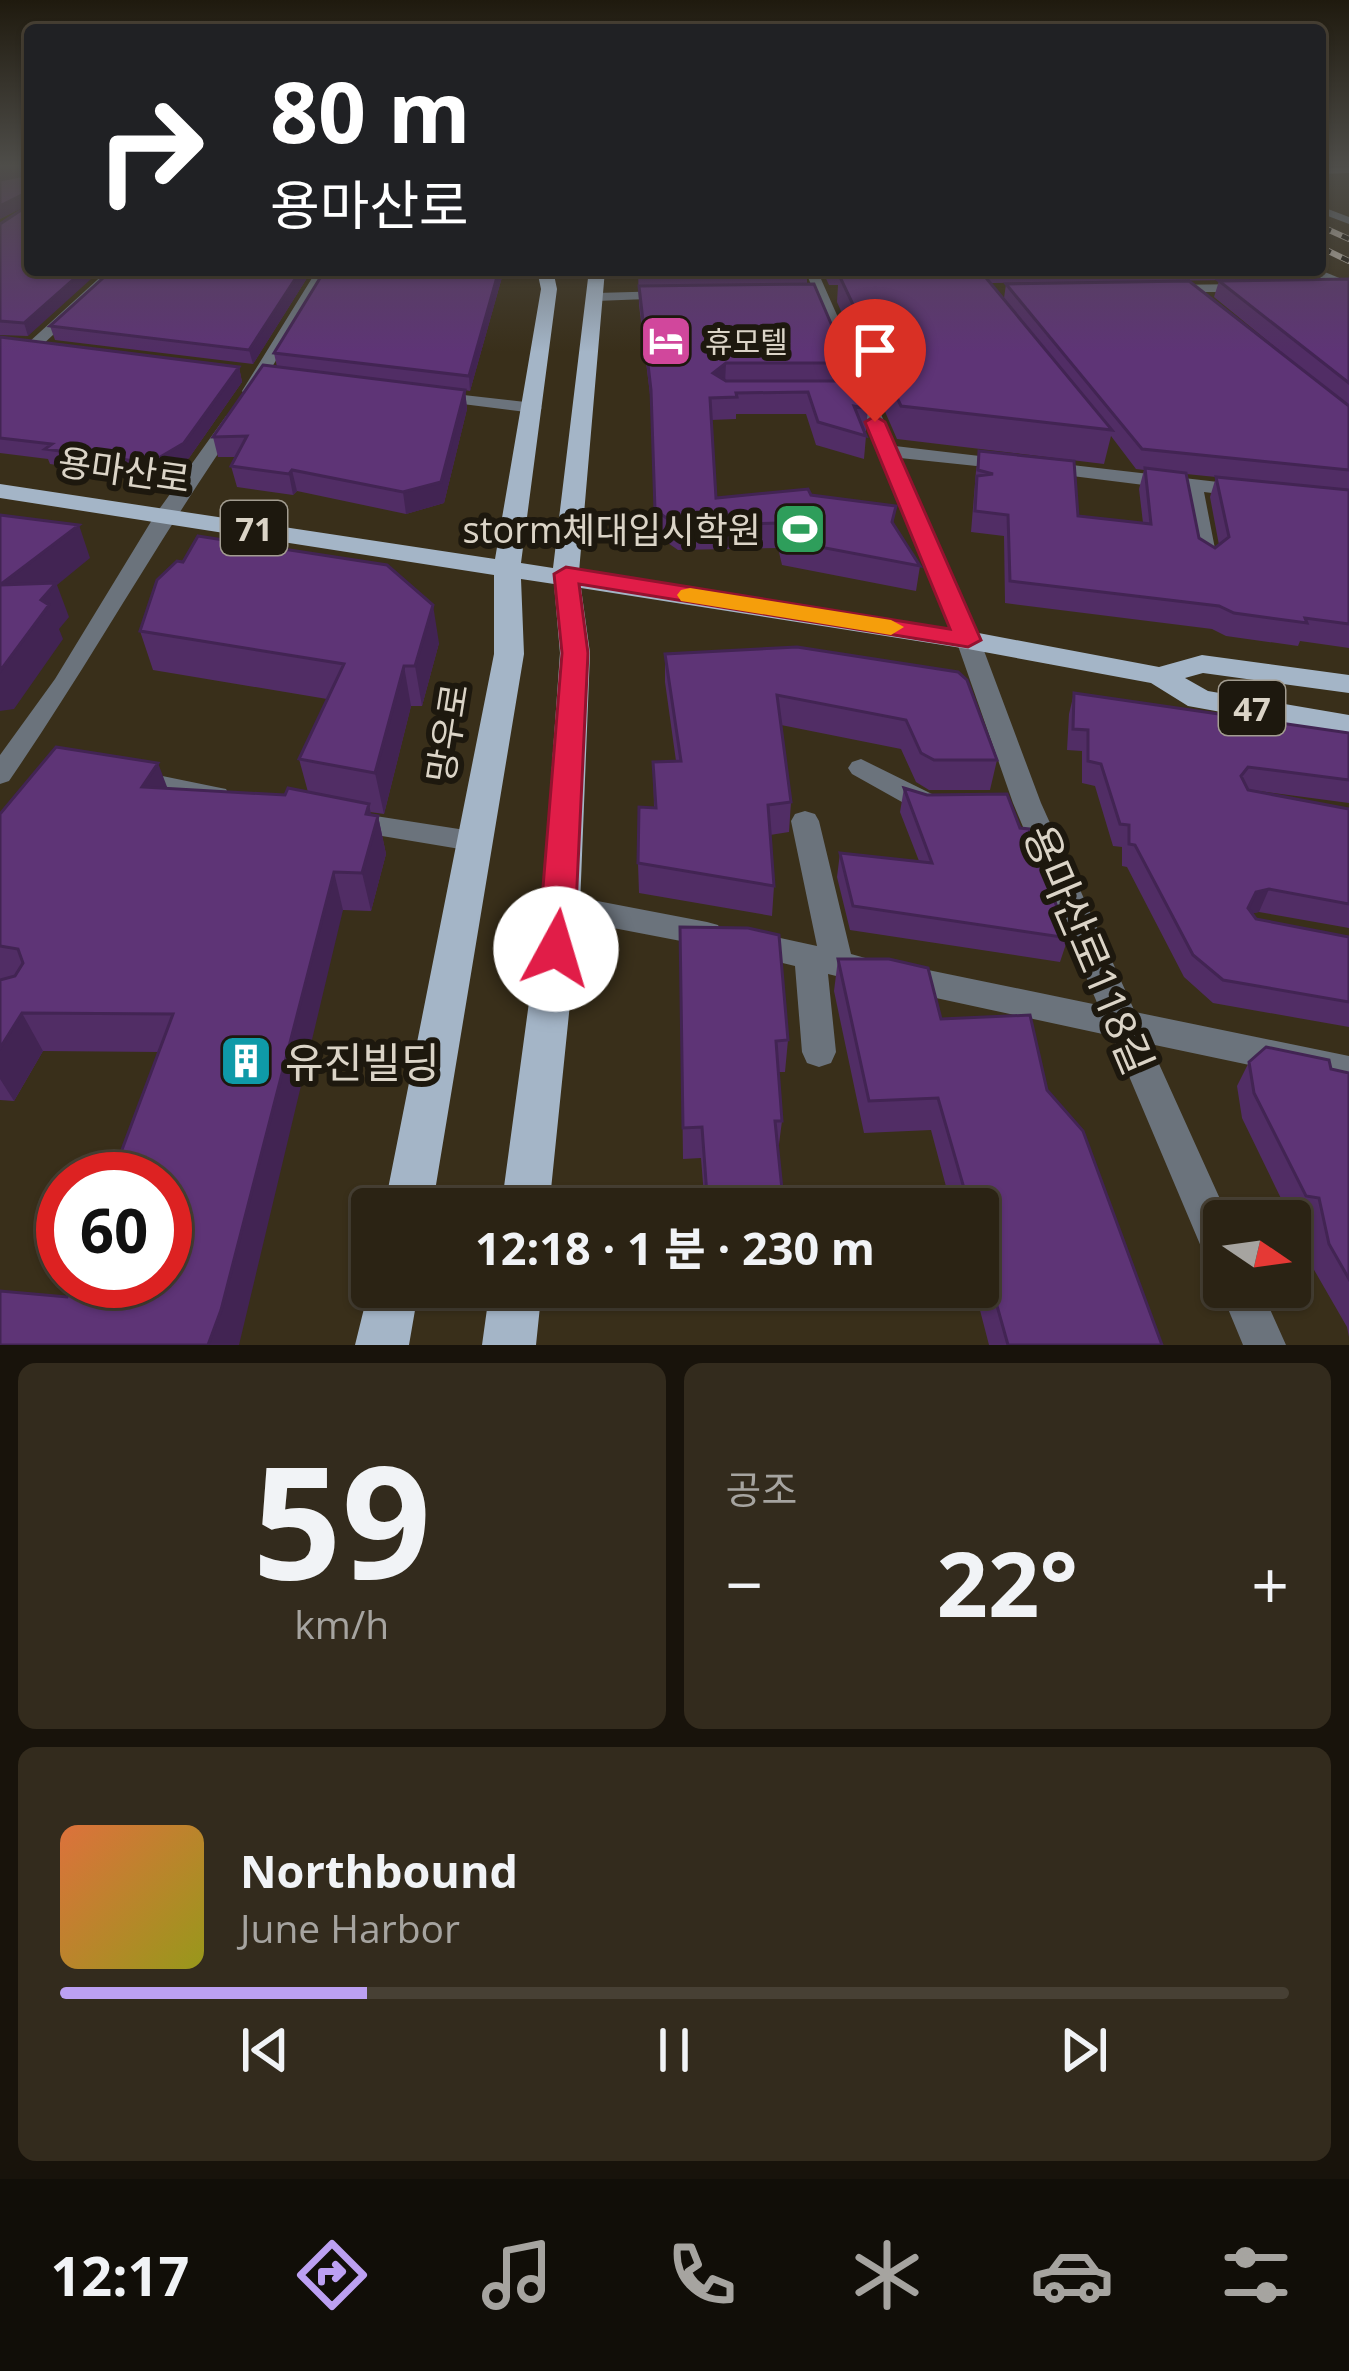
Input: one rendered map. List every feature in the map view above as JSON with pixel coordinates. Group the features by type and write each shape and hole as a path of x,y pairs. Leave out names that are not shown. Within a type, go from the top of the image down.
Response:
{"main road":[{"path":"527,1188 561,906 575,653 566,574 569,512 597,276"},
{"name":"망우로","path":"412,1188 478,842 508,654 508,567 534,408 547,279"},
{"name":"용마산로","path":"0,490 566,574 968,640 1160,676 1199,700 1349,724"},
{"name":"용마산로","path":"1160,676 1202,664 1349,684"},
{"path":"382,1345 389,1308"},
{"path":"509,1345 513,1308"}],"street":[{"path":"59,349 25,345 109,276"},
{"path":"13,761 165,515 260,377 319,276"},
{"name":"용마산로118길","path":"811,276 811,292 852,393 888,451 968,640 1027,803 1203,1207"},
{"path":"1307,287 1349,287"},
{"path":"1146,289 1267,288"},
{"path":"1189,289 1205,303"},
{"path":"811,292 845,292"},
{"path":"596,297 678,295"},
{"path":"420,395 534,408"},
{"path":"888,451 1123,470 1260,493"},
{"path":"1193,485 1208,559"},
{"path":"861,768 923,804 946,804"},
{"path":"107,774 247,802"},
{"path":"990,803 1027,803"},
{"path":"316,816 478,842"},
{"path":"806,820 824,960 819,1052"},
{"path":"561,906 1349,1071"},
{"path":"1251,1308 1270,1343"}],"building":[{"path":"0,227 24,227 24,276 77,276 24,323 0,321"},
{"path":"105,276 297,276 249,350 50,326"},
{"path":"321,276 497,276 469,376 274,353"},
{"path":"839,276 984,276 1112,430 901,406"},
{"path":"1349,279 1349,383 1219,281"},
{"path":"1189,281 1349,406 1349,470 1142,449 1006,284"},
{"path":"814,284 848,363 726,363 713,373 726,381 856,381 868,409 854,406 866,436 818,422 808,392 710,398 716,498 808,489 811,495 896,506 892,522 920,566 783,540 779,523 678,526 655,510 651,390 639,286"},
{"path":"0,337 239,367 184,443 150,463 0,438"},
{"path":"263,365 465,390 441,482 403,492 292,470 289,474 231,466 247,436 213,437"},
{"path":"979,451 1074,461 1078,516 1151,524 1145,468 1186,473 1199,538 1215,548 1229,537 1216,477 1349,490 1349,624 1305,618 1307,623 1234,613 1219,606 1010,581 1008,515 975,511 977,476 993,474 978,470"},
{"path":"0,515 79,525 0,585"},
{"path":"198,536 387,565 433,605 415,666 404,666 375,773 299,759 344,664 140,631 157,580 177,561 183,562"},
{"path":"56,583 41,600 49,605 0,671 0,585"},
{"path":"797,647 958,672 967,680 997,760 934,760 921,753 906,720 777,695 791,802 768,805 774,886 638,863 639,807 656,808 653,762 681,761 665,654"},
{"path":"1074,693 1349,733 1349,780 1248,767 1241,776 1248,790 1349,809 1349,904 1269,889 1256,892 1248,908 1256,919 1349,937 1349,1002 1223,980 1193,955 1135,845 1129,844 1129,825 1120,824 1101,764 1088,761 1088,730 1073,729"},
{"path":"56,747 158,763 142,787 285,795 288,788 369,804 366,814 378,816 362,873 334,872 208,1345 0,1345 0,1291 36,1294 36,1308 192,1308 192,1152 121,1152 173,1014 22,1013 0,1048 0,980 15,976 23,963 18,949 0,946 0,814"},
{"path":"904,788 927,795 1007,794 1020,828 1029,829 1068,938 853,906 840,853 932,863"},
{"path":"680,927 748,928 779,935 788,1040 776,1041 782,1121 775,1121 782,1188 706,1188 702,1127 683,1128"},
{"path":"838,959 889,959 928,968 941,1019 1030,1015 1047,1090 1083,1131 1162,1345 1008,1345 998,1308 999,1188 964,1188 938,1098 869,1101"},
{"path":"1266,1047 1329,1060 1331,1069 1349,1073 1349,1279 1329,1244 1319,1198 1306,1196 1254,1093 1249,1062"}],"railway":[{"path":"1326,229 1349,239"},
{"path":"1326,250 1349,261"}],"slow traffic":[{"path":"690,595 891,627"}],"place":[{"name":"휴모텔","path":"666,341"},
{"name":"storm체대입시학원","path":"800,529"},
{"name":"유진빌딩","path":"246,1061"}],"route":[{"path":"556,949 575,653 566,574 968,640 875,422"}]}
